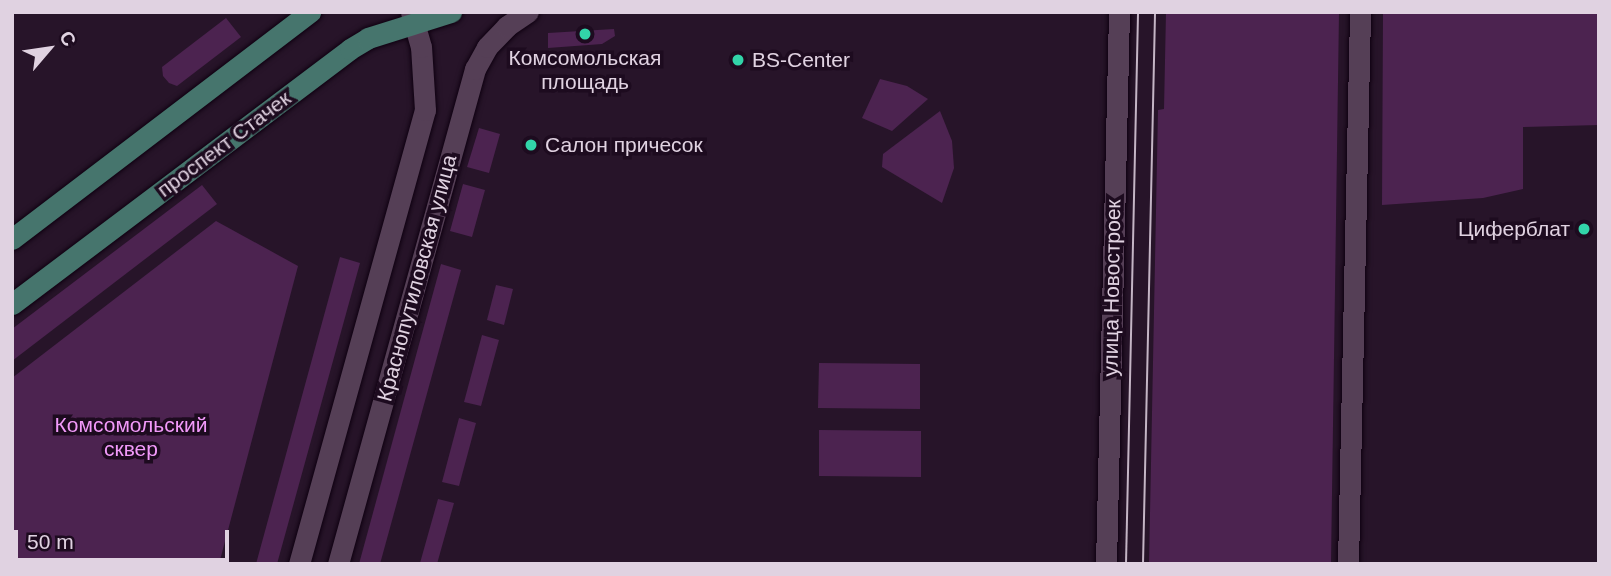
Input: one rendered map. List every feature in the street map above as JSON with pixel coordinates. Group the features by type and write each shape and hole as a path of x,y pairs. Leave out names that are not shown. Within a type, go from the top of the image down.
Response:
{"main road":[{"path":"12,239 310,12"},
{"name":"проспект Стачек","path":"12,304 350,49 413,17 451,12"}],"street":[{"name":"Краснопутиловская улица","path":"338,564 475,69 486,47 507,26 528,12"},
{"name":"улица Новостроек","path":"1106,564 1119,12"},
{"path":"1348,564 1360,12"},
{"name":"Краснопутиловская улица","path":"299,564 425,110 421,47 413,17"}],"green space":[{"path":"1166,12 1339,12 1331,564 1149,564 1158,110 1164,109"},
{"path":"1383,12 1599,12 1599,125 1523,127 1523,189 1483,198 1382,205"},
{"path":"226,18 241,37 177,86 169,83 163,76 162,67"},
{"path":"614,29 615,36 602,44 548,48 548,33"},
{"path":"880,79 907,86 928,99 892,131 862,118"},
{"path":"940,111 952,141 954,168 942,203 882,167 883,154"},
{"path":"479,128 500,134 489,173 467,167"},
{"path":"463,184 485,190 472,237 450,231"},
{"path":"202,185 217,204 12,361 12,329"},
{"name":"Комсомольский сквер","path":"216,221 298,266 219,564 12,564 12,378"},
{"path":"340,257 360,263 277,564 256,564"},
{"path":"441,264 461,270 380,564 359,564"},
{"path":"496,285 513,289 504,325 487,320"},
{"path":"482,335 499,340 481,406 464,402"},
{"path":"819,363 920,364 920,409 818,408"},
{"path":"459,418 476,423 459,486 442,482"},
{"path":"819,430 921,431 921,477 819,476"},
{"path":"438,499 454,503 437,564 424,564 420,563"}],"tram line":[{"path":"1126,564 1138,12"},
{"path":"1143,564 1155,12"}],"place":[{"name":"Комсомольская площадь","path":"585,34"},
{"name":"BS-Сеntеr","path":"738,60"},
{"name":"Салон причесок","path":"531,145"},
{"name":"Циферблат","path":"1584,229"}]}
